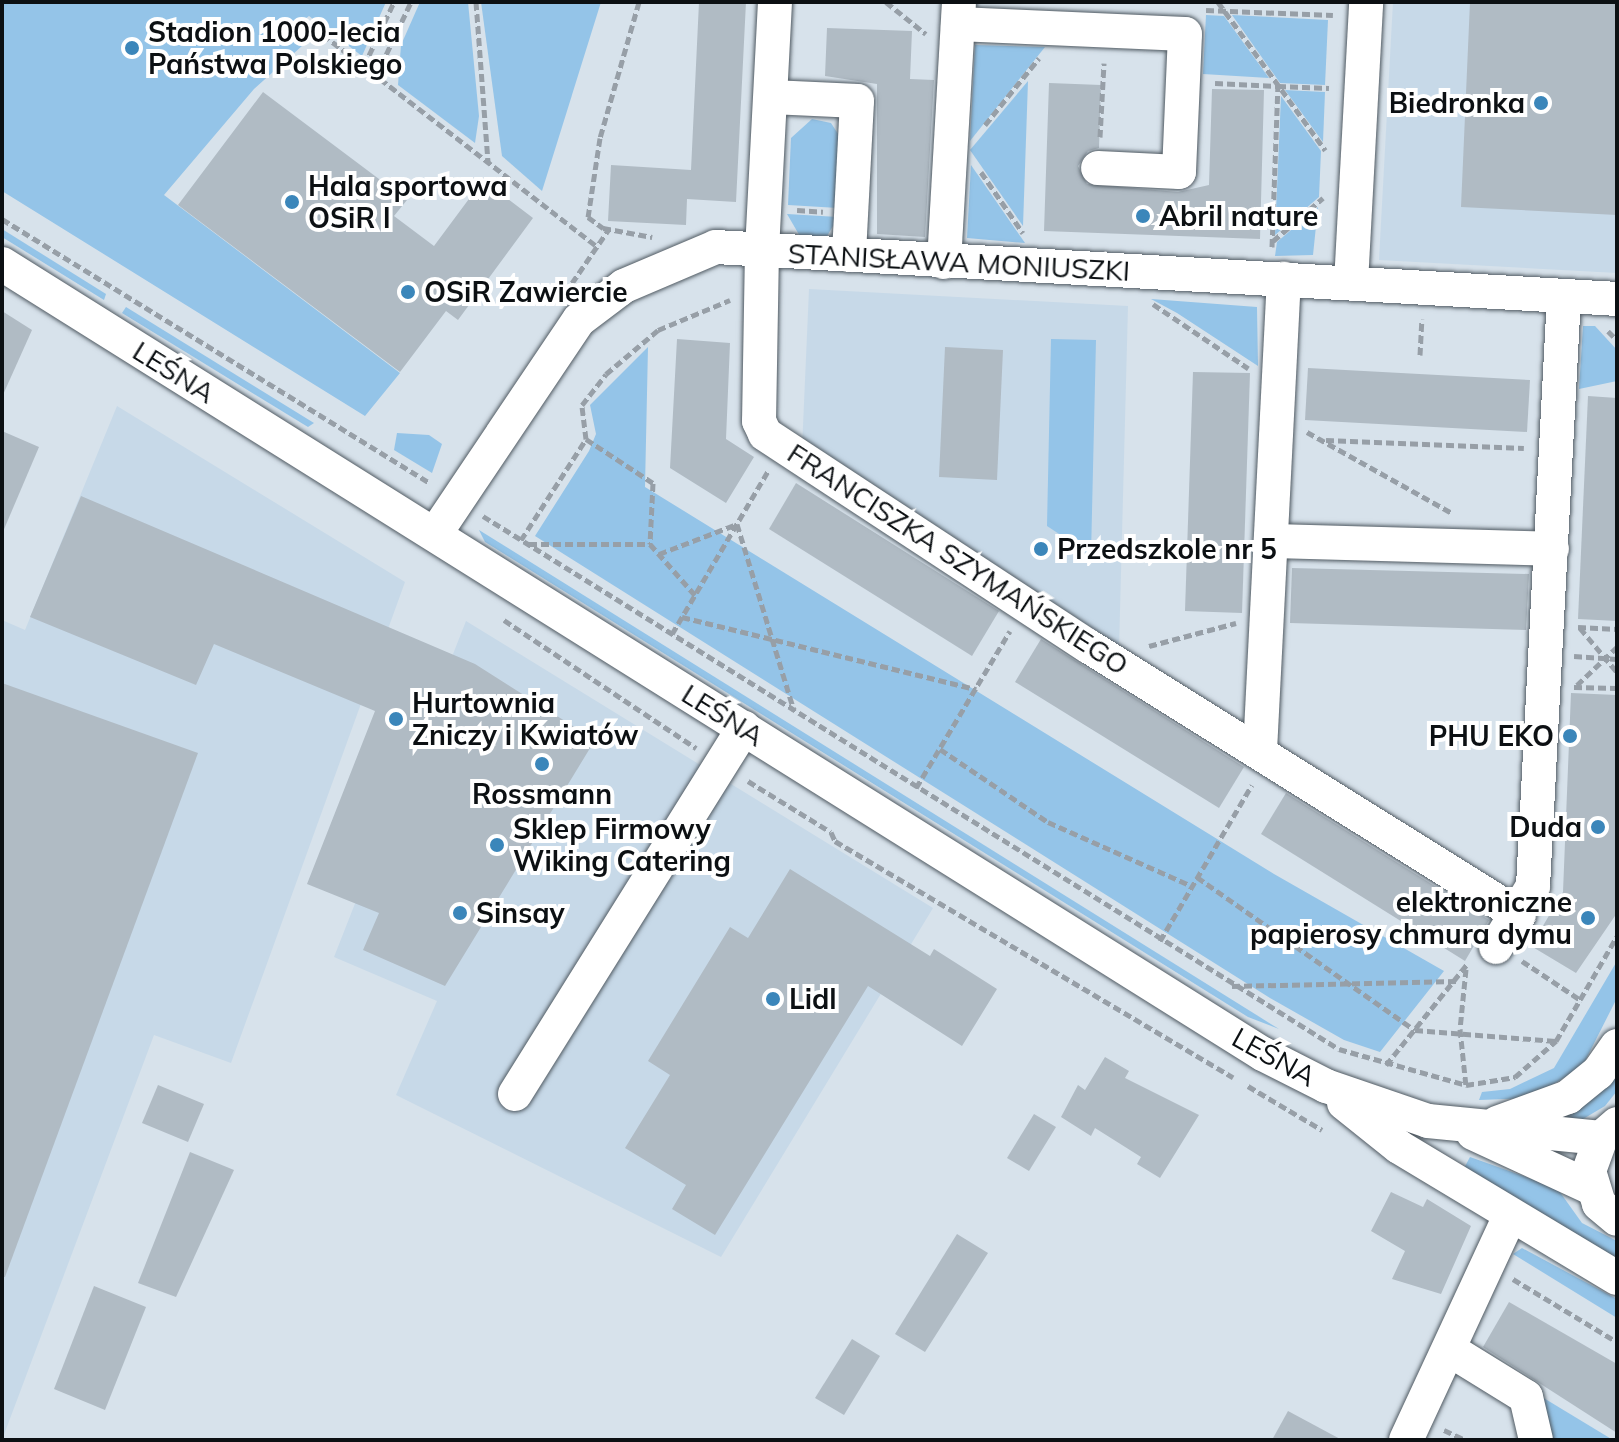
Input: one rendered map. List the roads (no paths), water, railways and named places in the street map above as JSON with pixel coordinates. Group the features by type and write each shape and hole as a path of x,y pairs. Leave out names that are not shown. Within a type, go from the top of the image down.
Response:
{"street":[{"name":"FRANCISZKA SZYMAŃSKIEGO","path":"775,2 762,250 759,421 765,434 1107,657 1260,761 1519,915"},
{"path":"1351,283 1366,2"},
{"path":"944,262 949,21 1185,34 1179,172 1098,168"},
{"path":"772,97 857,101 849,255"},
{"name":"STANISŁAWA MONIUSZKI","path":"435,534 556,349 609,295 696,252 762,250 944,262 1278,270 1351,283 1617,299"},
{"name":"LEŚNA","path":"2,264 1263,1054 1326,1086 1395,1112 1473,1127 1609,1131"},
{"path":"1260,761 1278,406 1278,270"},
{"path":"1493,951 1519,915 1533,886 1563,636 1552,549 1564,296"},
{"path":"1273,541 1552,549"},
{"path":"515,1094 744,728"},
{"path":"1473,1127 1568,1097 1598,1073 1617,1046"},
{"path":"1326,1086 1399,1147 1617,1278"},
{"name":"LEŚNA","path":"1473,1127 1592,1188"},
{"path":"1609,1131 1591,1162 1592,1188 1617,1219"},
{"path":"1406,1440 1510,1216"},
{"path":"1450,1350 1526,1397 1536,1440"}],"place":[{"name":"Stadion 1000-lecia Państwa Polskiego","path":"132,48"},
{"name":"Biedronka","path":"1541,103"},
{"name":"Hala sportowa OSiR I","path":"292,202"},
{"name":"Abril nature","path":"1143,216"},
{"name":"OSiR Zawiercie","path":"408,292"},
{"name":"Przedszkole nr 5","path":"1041,549"},
{"name":"Hurtownia Zniczy i Kwiatów","path":"396,719"},
{"name":"PHU EKO","path":"1570,736"},
{"name":"Rossmann","path":"542,764"},
{"name":"Duda","path":"1598,827"},
{"name":"Sklep Firmowy Wiking Catering","path":"497,845"},
{"name":"Sinsay","path":"460,913"},
{"name":"elektroniczne papierosy chmura dymu","path":"1588,918"},
{"name":"Lidl","path":"773,999"}]}
